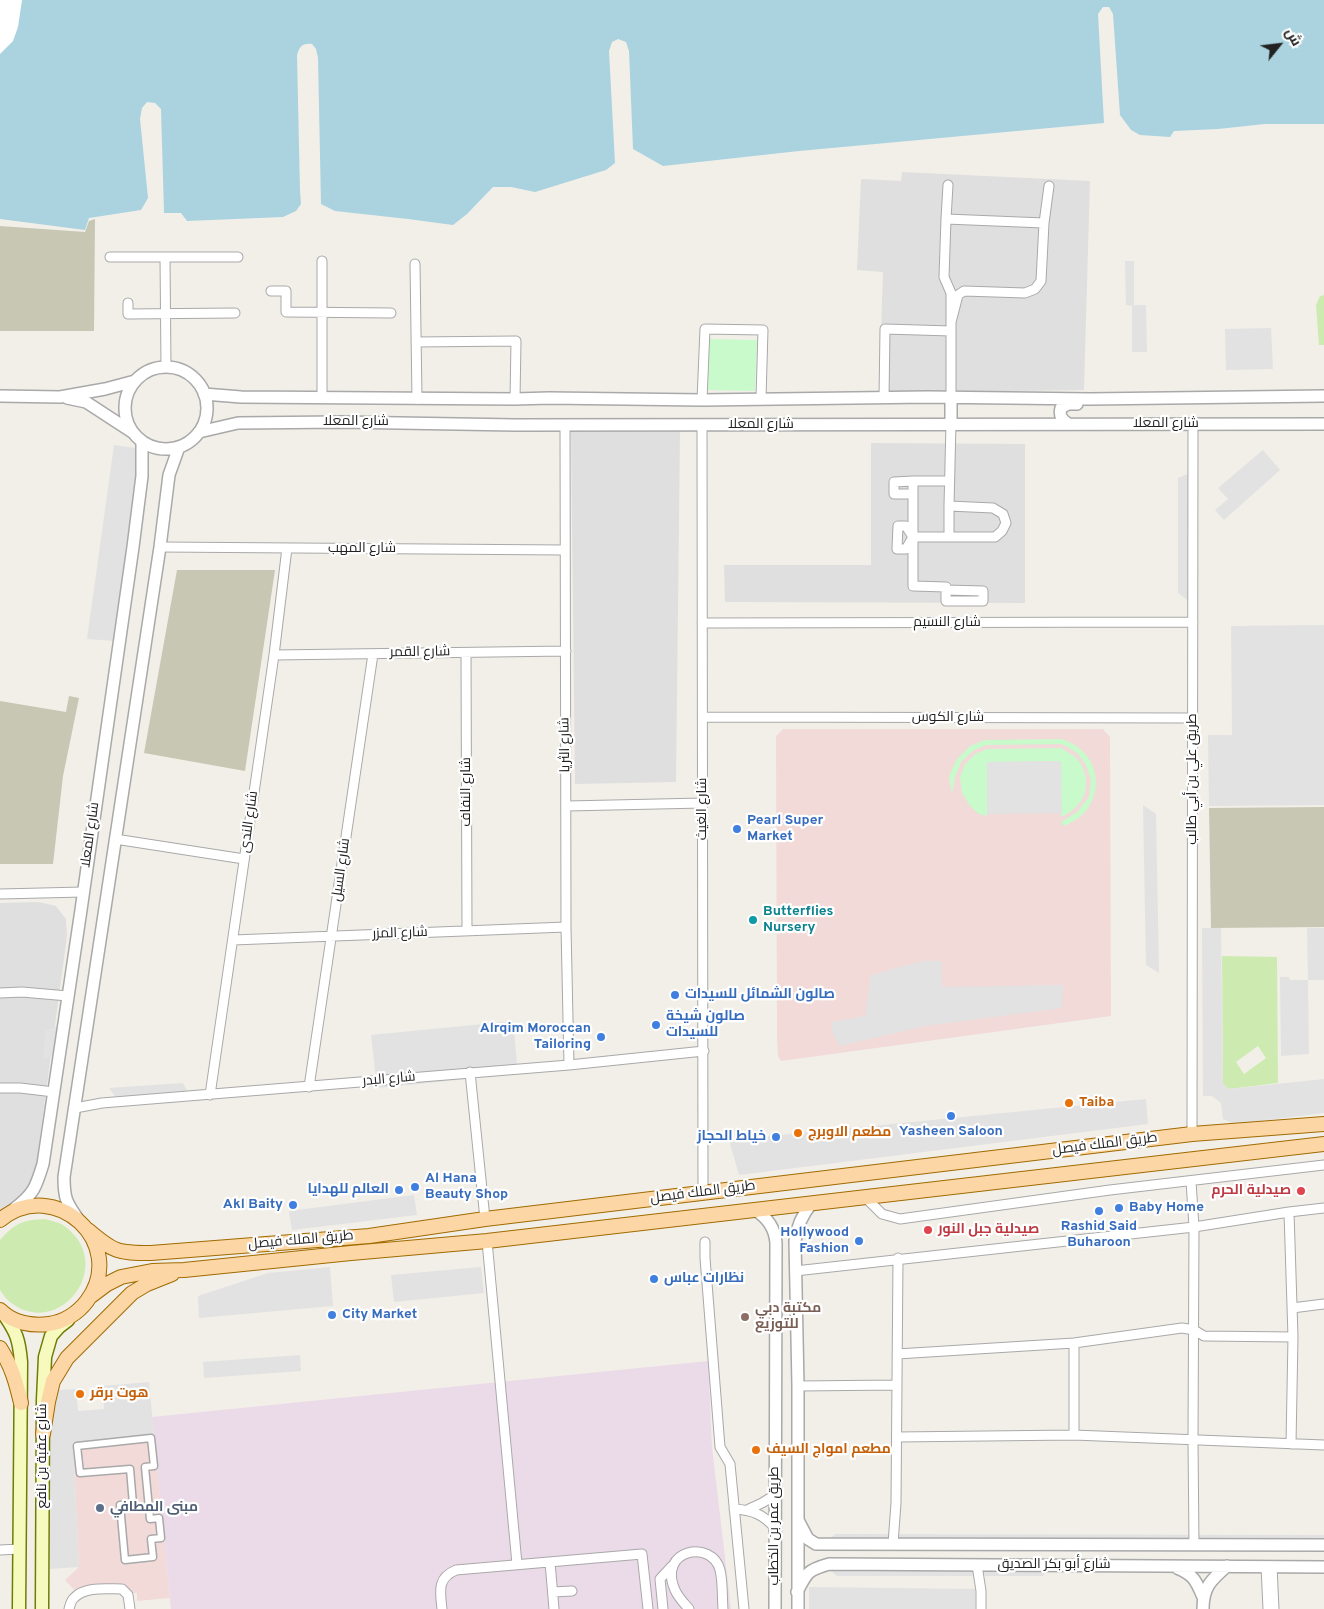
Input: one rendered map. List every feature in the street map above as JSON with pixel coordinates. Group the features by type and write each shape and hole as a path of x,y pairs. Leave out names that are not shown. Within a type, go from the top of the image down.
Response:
{"main road":[{"name":"طريق الملك فيصل","path":"4,1217 25,1207 44,1205 63,1210 84,1225 109,1248 125,1253 151,1253 369,1236 485,1219 1192,1134 1324,1124"},
{"path":"1217,1157 1271,1144 1324,1137"},
{"name":"طريق الملك فيصل","path":"91,1296 107,1284 121,1277 152,1271 184,1270 351,1253 487,1242 1324,1144"},
{"path":"2,1312 20,1322 39,1325 58,1323 75,1314 84,1306 91,1296 97,1280 99,1263 96,1246 84,1225"},
{"path":"43,1434 53,1381 67,1358 132,1293 147,1284 184,1270"},
{"name":"شارع عقبة بن نافع","path":"2,1312 16,1331 21,1362 19,1609"},
{"name":"شارع عقبة بن نافع","path":"42,1609 44,1357 51,1336 75,1314"},
{"path":"0,1348 14,1376 21,1403"},
{"path":"20,1547 43,1545"}],"street":[{"path":"948,185 944,278 951,293 949,537"},
{"path":"951,327 958,295 964,291 1025,293 1035,289 1041,281 1044,223 1049,186"},
{"path":"946,219 1044,223"},
{"path":"165,257 166,367"},
{"path":"110,258 238,257"},
{"path":"322,261 322,398"},
{"path":"415,264 417,399"},
{"path":"271,291 286,291 286,312 391,313"},
{"path":"128,303 128,314 235,313"},
{"path":"884,398 886,329 951,327"},
{"path":"702,400 705,329 763,330 761,398"},
{"path":"416,342 516,341 515,399"},
{"path":"0,396 60,397 86,402 133,432 142,441 153,447 166,449 179,447 190,441 199,432 206,413 204,394 198,383 189,374 178,369 166,367 154,368 135,381 105,389 60,397"},
{"path":"133,432 126,420 125,406 128,392 135,381"},
{"name":"شارع المعلا","path":"204,394 241,397 322,398 702,400 761,398 1090,399 1324,396"},
{"path":"1067,423 1062,420 1059,413 1061,408 1068,404 1173,404 1193,398"},
{"name":"شارع المعلا","path":"199,432 238,423 341,422 565,425 1324,424"},
{"name":"طريق علي بن أبي طالب","path":"1192,1134 1193,424"},
{"name":"شارع الثريا","path":"565,425 568,1065"},
{"name":"شارع الغيث","path":"702,425 703,1193"},
{"name":"شارع المعلا","path":"4,1217 27,1199 36,1187 43,1164 133,547 142,476 142,441"},
{"name":"شارع المعلا","path":"84,1225 67,1203 64,1190 64,1176 160,547 169,475 179,447"},
{"path":"913,481 913,586 946,586 946,590"},
{"path":"913,494 894,494 894,482 950,481"},
{"path":"913,537 995,537 1002,531 1006,523 1002,514 993,508 949,506"},
{"name":"شارع المهب","path":"160,547 566,550"},
{"name":"شارع الندى","path":"210,1095 274,655 287,548"},
{"name":"شارع النسيم","path":"702,623 1193,622"},
{"name":"شارع القمر","path":"274,655 566,651"},
{"name":"شارع النفاف","path":"466,652 467,931"},
{"name":"شارع السيل","path":"309,1087 373,654"},
{"name":"شارع الكوس","path":"703,718 1193,718"},
{"path":"567,806 703,803"},
{"path":"115,839 244,860"},
{"path":"0,894 83,892"},
{"name":"شارع المزر","path":"233,940 566,927"},
{"path":"0,993 22,992 68,996"},
{"name":"شارع البدر","path":"74,1108 102,1103 568,1065 704,1050"},
{"path":"470,1072 485,1219"},
{"path":"0,1088 54,1092"},
{"path":"865,1197 882,1214 900,1219 1005,1204 1324,1165"},
{"path":"1191,1181 1194,1227 1194,1544"},
{"name":"طريق عمر بن الخطاب","path":"798,1609 796,1232 802,1217 811,1204"},
{"path":"795,1271 898,1258 1194,1227 1324,1208"},
{"name":"طريق عمر بن الخطاب","path":"755,1210 766,1218 776,1236 775,1609"},
{"path":"1289,1212 1293,1337 1292,1444"},
{"path":"487,1242 517,1564"},
{"path":"705,1242 720,1447 730,1464 744,1609"},
{"path":"893,1544 896,1503 898,1258"},
{"path":"1292,1308 1324,1304"},
{"path":"897,1354 1074,1343 1182,1328 1194,1330 1204,1336 1293,1337"},
{"path":"1074,1343 1074,1435"},
{"path":"776,1354 781,1348 788,1348 797,1354"},
{"path":"798,1386 897,1384"},
{"path":"897,1437 1074,1435 1324,1445"},
{"path":"151,1438 154,1466 145,1467 150,1519 159,1518 161,1538 152,1539 153,1557 125,1560 120,1505 133,1504 130,1469 80,1474 77,1446 151,1438"},
{"path":"749,1510 774,1495"},
{"path":"734,1509 749,1510 763,1516 775,1528"},
{"name":"شارع أبو بكر الصديق","path":"798,1520 808,1539 816,1544 1324,1545"},
{"path":"1030,1565 1024,1560 1024,1554 1029,1551 1090,1550 1116,1544"},
{"path":"0,1550 20,1547"},
{"path":"663,1609 660,1579 681,1555 695,1551 710,1556 720,1568 723,1609"},
{"path":"442,1609 440,1591 442,1582 448,1574 456,1570 642,1554 648,1609"},
{"path":"1266,1566 1298,1559 1324,1559"},
{"path":"550,1562 554,1609"},
{"name":"شارع أبو بكر الصديق","path":"797,1592 804,1577 813,1569 829,1564 1324,1567"},
{"path":"977,1565 981,1591 981,1609"},
{"path":"672,1566 671,1578 675,1592 689,1609"},
{"path":"1172,1566 1193,1577 1203,1597"},
{"path":"1203,1609 1203,1597 1208,1585 1227,1566"},
{"path":"1266,1566 1268,1609"},
{"path":"1266,1566 1274,1609"},
{"path":"68,1609 73,1598 95,1589 122,1589 128,1595 130,1609"},
{"path":"553,1592 572,1591"}],"shaded area":[{"path":"902,172 1090,181 1084,390 879,393 883,272 857,270 861,179 901,181"},
{"path":"95,219 94,331 0,331 0,226 85,232 89,221"},
{"path":"1125,261 1134,261 1134,305 1146,305 1147,352 1132,352 1132,306 1126,305"},
{"path":"1271,328 1273,369 1226,370 1225,329"},
{"path":"571,432 680,432 676,782 575,784"},
{"path":"871,443 1025,444 1025,603 725,602 724,565 871,565"},
{"path":"114,445 142,449 115,641 87,639"},
{"path":"1263,450 1280,470 1224,520 1215,510 1228,499 1218,488"},
{"path":"1190,473 1190,602 1178,593 1178,478"},
{"path":"177,570 275,570 245,771 144,753"},
{"path":"1324,625 1324,805 1209,806 1208,735 1232,735 1231,626"},
{"path":"69,696 79,698 63,776 53,864 0,864 0,701 66,712"},
{"path":"783,729 1103,729 1110,737 1111,1016 781,1061 778,1056 777,1038 776,736"},
{"path":"1061,761 1062,813 987,814 987,762"},
{"path":"1143,805 1156,814 1159,973 1146,965"},
{"path":"1324,807 1324,927 1211,928 1209,808"},
{"path":"39,902 56,906 66,919 67,936 35,1174 24,1195 0,1216 0,903"},
{"path":"1202,928 1221,928 1223,1084 1229,1089 1324,1079 1324,1113 1234,1124 1223,1119 1221,1103 1212,1096 1203,1096"},
{"path":"1307,928 1324,928 1324,980 1308,980"},
{"path":"922,961 941,961 942,987 1063,985 1062,1008 925,1026 840,1046 833,1034 831,1022 865,1016 871,975"},
{"path":"1280,977 1289,977 1290,980 1308,980 1309,1054 1281,1056"},
{"path":"513,1021 518,1074 377,1088 371,1035"},
{"path":"57,1026 54,1056 43,1059 45,1031"},
{"path":"183,1083 189,1094 117,1099 109,1088"},
{"path":"1146,1099 1148,1124 739,1175 729,1140"},
{"path":"414,1195 417,1215 292,1230 289,1211"},
{"path":"330,1267 333,1306 199,1318 198,1296 268,1273"},
{"path":"481,1267 484,1293 394,1302 391,1275"},
{"path":"300,1355 301,1371 204,1378 203,1362"},
{"path":"708,1361 712,1447 731,1609 171,1609 152,1417"},
{"path":"149,1382 154,1435 73,1443 79,1567 50,1569 48,1424 56,1390 76,1389 78,1411 104,1409 102,1386"},
{"path":"154,1435 170,1598 137,1601 137,1593 79,1595 65,1580 79,1567 73,1442"},
{"path":"835,1534 1324,1535 1324,1540 830,1539"},
{"path":"830,1570 1048,1570 1043,1576 837,1576"},
{"path":"809,1587 975,1589 975,1609 809,1609"}],"green space":[{"path":"1324,295 1324,345 1319,345 1316,305 1320,296"},
{"path":"709,339 757,340 755,391 708,390"},
{"path":"1063,739 1076,746 1087,756 1092,764 1096,782 1095,791 1088,809 1064,826 1061,822 1077,812 1089,797 1091,780 1086,765 1077,753 1062,744 986,745 973,751 961,762 955,777 952,794 949,776 957,759 970,746 985,740"},
{"path":"1061,748 1074,756 1079,762 1083,768 1086,782 1080,803 1072,811 1061,817 1061,761 987,762 987,816 979,814 970,806 962,793 960,777 965,764 975,754 987,749"},
{"path":"1222,956 1277,957 1278,1083 1229,1089 1223,1084","holes":["1258,1046 1266,1058 1244,1074 1236,1062"]},
{"path":"45,1219 63,1225 79,1241 85,1259 84,1277 76,1293 63,1305 47,1312 29,1311 10,1302 0,1290 0,1240 15,1226 31,1220"}],"water":[{"path":"0,0 1324,0 1324,124 1265,124 1174,131 1170,137 1140,135 1131,130 1120,115 1113,14 1109,7 1103,7 1098,14 1104,123 799,151 663,166 633,149 629,51 626,42 618,39 612,42 609,51 615,163 606,170 535,192 511,187 493,187 467,214 453,225 335,211 321,204 318,58 316,49 312,44 306,44 300,47 297,55 301,204 296,211 283,217 187,221 181,213 164,213 161,109 155,103 147,102 142,108 140,119 148,198 141,210 89,218 85,230 0,219"}],"pier":[{"path":"0,0 22,0 18,27 13,41 0,54"}],"place":[{"name":"Pearl Super Market","path":"737,829"},
{"name":"Butterflies Nursery","path":"753,920"},
{"name":"صالون الشمائل للسيدات","path":"675,995"},
{"name":"صالون شيخة للسيدات","path":"656,1025"},
{"name":"Alrqim Moroccan Tailoring","path":"601,1037"},
{"name":"Taiba","path":"1069,1103"},
{"name":"Yasheen Saloon","path":"951,1116"},
{"name":"مطعم الاوبرج","path":"798,1133"},
{"name":"خياط الحجاز","path":"776,1137"},
{"name":"Al Hana Beauty Shop","path":"415,1187"},
{"name":"العالم للهدايا","path":"399,1190"},
{"name":"صيدلية الحرم","path":"1301,1191"},
{"name":"Akl Baity","path":"293,1205"},
{"name":"Baby Home","path":"1119,1208"},
{"name":"Rashid Said Buharoon","path":"1099,1211"},
{"name":"صيدلية جبل النور","path":"928,1230"},
{"name":"Hollywood Fashion","path":"859,1241"},
{"name":"نظارات عباس","path":"654,1279"},
{"name":"City Market","path":"332,1315"},
{"name":"مكتبة دبي للتوزيع","path":"745,1317"},
{"name":"هوت برقر","path":"80,1394"},
{"name":"مطعم امواج السيف","path":"756,1450"},
{"name":"مبنى المطافي","path":"100,1508"}]}
